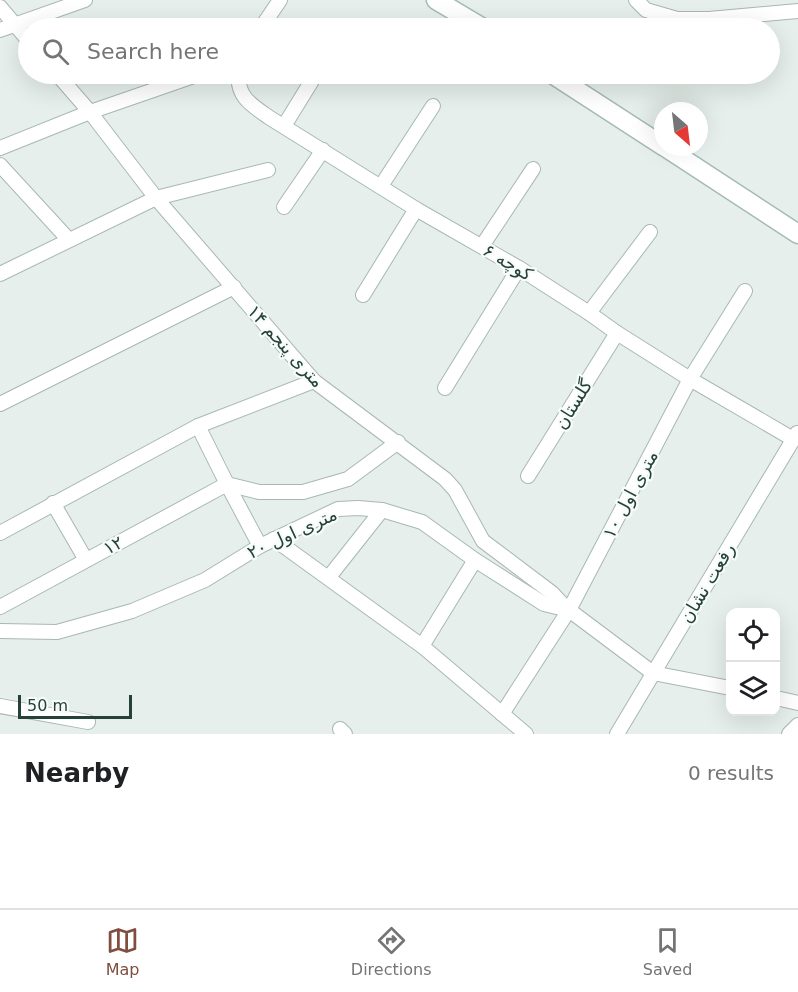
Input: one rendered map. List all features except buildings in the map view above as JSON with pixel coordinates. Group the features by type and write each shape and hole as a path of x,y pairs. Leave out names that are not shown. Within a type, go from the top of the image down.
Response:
{"main road":[{"path":"436,0 466,18"},
{"path":"568,84 654,140"},
{"path":"679,156 798,234"}],"street":[{"path":"32,18 85,0"},
{"path":"268,18 280,0"},
{"path":"636,0 646,10 674,18"},
{"path":"0,8 18,28"},
{"path":"720,18 798,11"},
{"path":"0,30 18,23"},
{"name":"۱۴ متری پنجم","path":"66,84 156,198 314,381 445,478 455,490 483,541 552,593 569,610"},
{"path":"0,148 90,112 171,84"},
{"name":"کوچه ۶","path":"238,84 247,101 284,126 416,209 519,268 690,378 796,436"},
{"path":"284,126 310,84"},
{"path":"381,186 433,106"},
{"path":"284,207 323,150"},
{"path":"0,165 69,240"},
{"path":"482,246 533,169"},
{"path":"0,274 156,198 268,170"},
{"path":"363,295 416,209"},
{"path":"589,312 650,232"},
{"path":"445,387 519,268"},
{"path":"0,404 234,287"},
{"name":"۱۰ متری اول","path":"502,714 569,610 690,378 745,291"},
{"name":"گلستان","path":"528,476 617,333"},
{"path":"0,533 198,426 314,381"},
{"path":"198,426 260,546"},
{"name":"رفعت نشان","path":"617,734 796,436"},
{"path":"227,484 259,492 303,492 348,479 398,442"},
{"name":"۱۲","path":"0,607 227,484"},
{"path":"53,503 86,560"},
{"name":"۲۰ متری اول","path":"0,631 57,632 132,611 205,580 260,546 338,509 358,508 382,510 422,522 475,560 544,604 569,610 653,673 726,687"},
{"path":"328,577 382,510"},
{"path":"274,539 422,646 526,734"},
{"path":"422,646 475,560"},
{"path":"780,698 796,698"},
{"path":"0,706 88,722"},
{"path":"789,734 798,725"}]}
